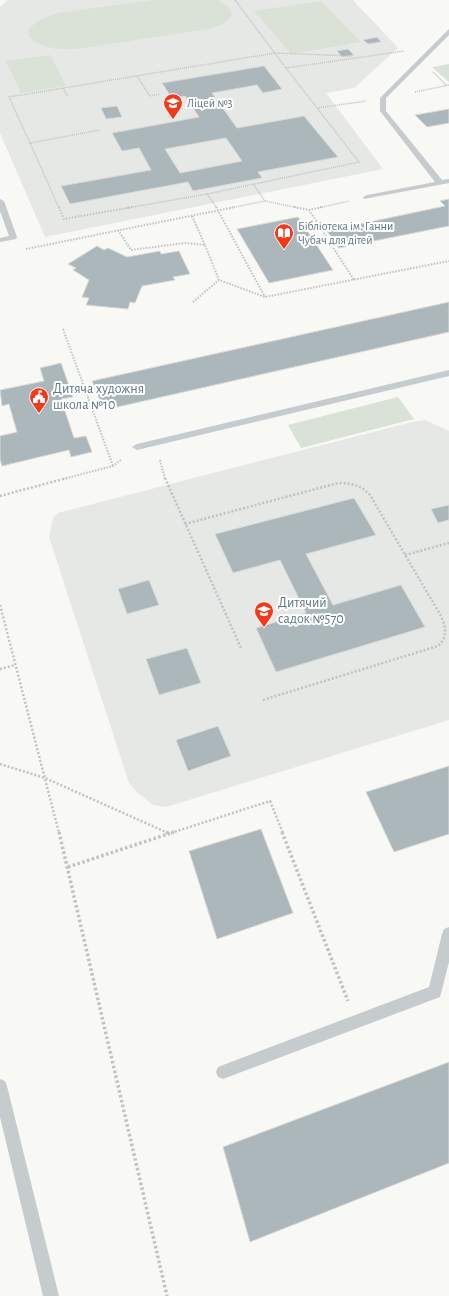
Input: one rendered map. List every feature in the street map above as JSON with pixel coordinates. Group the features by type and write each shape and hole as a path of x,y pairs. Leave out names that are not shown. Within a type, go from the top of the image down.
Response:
{"lane":[{"path":"440,183 383,111 384,98 449,31"},
{"path":"367,197 449,181"},
{"path":"0,201 14,237 0,240"},
{"path":"137,447 449,373"},
{"path":"223,1072 435,992 449,934"},
{"path":"0,1086 51,1296"}],"path":[{"path":"235,0 275,53 286,68 359,162 207,194 64,219 9,96 275,53 359,56"},
{"path":"286,68 359,56 435,47"},
{"path":"429,68 448,86"},
{"path":"137,76 150,96 160,94"},
{"path":"412,93 448,86"},
{"path":"62,88 68,97"},
{"path":"317,108 384,98"},
{"path":"30,143 100,130"},
{"path":"253,184 265,201"},
{"path":"207,194 219,211 265,297"},
{"path":"23,250 265,201 309,210 367,197"},
{"path":"309,210 354,280"},
{"path":"192,216 219,280 265,297 449,261"},
{"path":"118,230 131,250 185,243 205,245"},
{"path":"193,302 219,280"},
{"path":"63,329 113,466"},
{"path":"155,443 167,485 241,648"},
{"path":"0,496 113,466 137,447"},
{"path":"185,524 338,483 348,483 366,489 448,631 448,638 445,643 438,646 264,700"},
{"path":"405,555 449,543"},
{"path":"0,605 68,867 167,1296"},
{"path":"0,669 15,665"},
{"path":"0,764 45,778 169,834"},
{"path":"68,867 270,801 356,1022"}],"shaded area":[{"name":"Ліцей №3","path":"8,0 353,0 398,48 354,88 326,93 383,169 45,237 0,133 0,7"},
{"path":"152,0 218,0 229,7 232,14 222,24 208,29 77,49 47,47 36,43 29,36 28,30 38,21 58,13"},
{"path":"321,1 361,42 291,54 254,11"},
{"path":"50,55 66,86 21,93 6,61"},
{"path":"449,64 449,82 432,67"},
{"path":"398,397 414,419 301,448 288,425"},
{"name":"Дитячий садок №570","path":"425,420 449,431 449,720 166,807 153,805 137,792 129,783 49,537 53,518 58,513 412,422"}],"building":[{"path":"377,37 381,42 368,44 363,40"},
{"path":"348,49 354,55 342,57 337,51"},
{"path":"264,66 282,89 263,93 257,85 212,93 237,128 304,116 338,157 258,172 262,178 193,191 188,182 70,204 61,186 151,170 139,148 122,151 112,133 199,117 185,96 172,98 162,83","holes":["226,138 242,161 180,173 165,149"]},
{"path":"117,106 122,117 106,119 101,108"},
{"path":"449,109 449,123 427,127 415,115"},
{"path":"449,199 449,226 339,248 327,231 445,206 440,201"},
{"name":"Бібліотека ім. Ганни Чубач для дітей","path":"298,217 333,270 269,283 237,229"},
{"path":"97,246 104,250 108,248 127,257 160,251 161,254 179,251 190,274 173,277 175,280 142,286 135,303 130,302 128,309 86,305 89,298 82,297 89,280 73,270 76,268 68,264"},
{"path":"449,302 449,332 104,410 92,381"},
{"name":"Дитяча художня школа №10","path":"61,363 73,397 61,399 74,438 86,436 92,452 71,457 69,450 2,466 0,459 0,436 17,432 9,404 2,406 0,390 44,381 40,368"},
{"path":"354,498 376,535 306,554 333,605 401,585 425,627 276,672 256,628 306,613 280,560 233,573 215,534"},
{"path":"449,505 449,520 438,523 431,509"},
{"path":"149,580 159,605 127,614 118,589"},
{"path":"187,648 201,683 159,695 146,659"},
{"path":"218,726 231,756 188,771 176,740"},
{"path":"449,766 449,834 394,852 366,792"},
{"path":"261,829 293,913 217,939 189,851"},
{"path":"449,1062 449,1163 250,1242 223,1147"}],"place":[{"name":"Ліцей №3","path":"173,120"},
{"name":"Бібліотека ім. Ганни Чубач для дітей","path":"284,250"},
{"name":"Дитяча художня школа №10","path":"39,414"},
{"name":"Дитячий садок №570","path":"264,628"}]}
